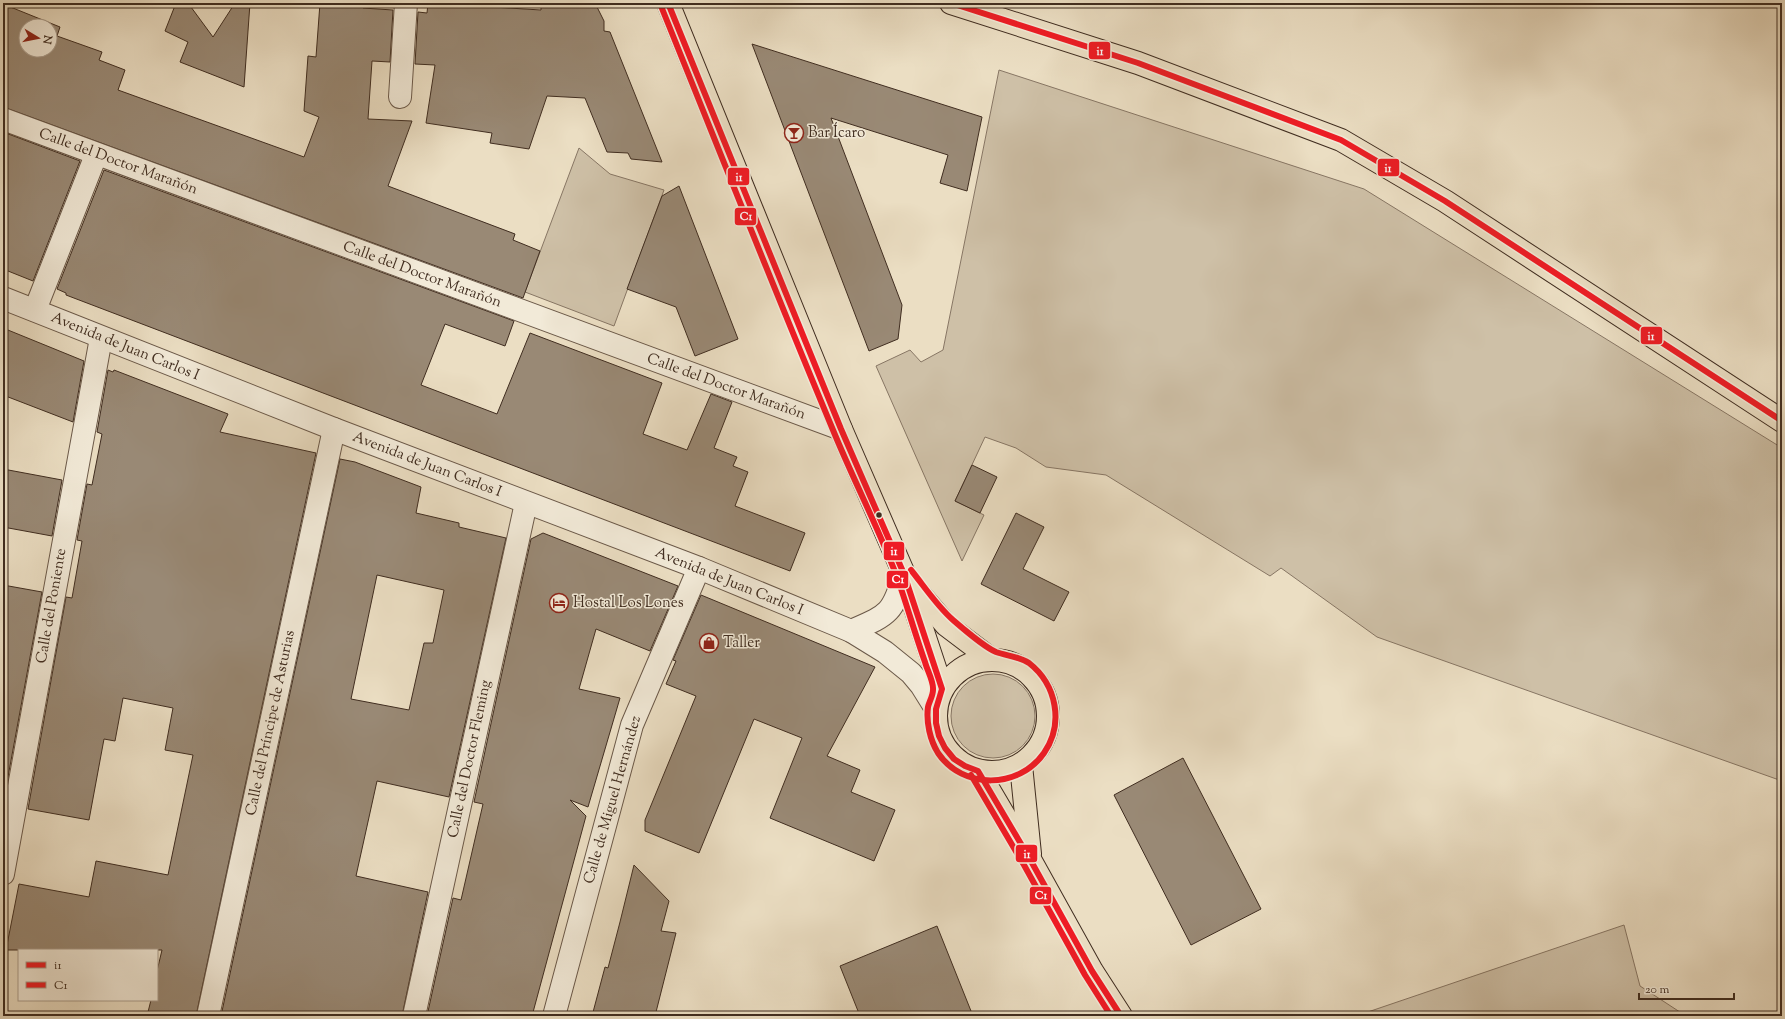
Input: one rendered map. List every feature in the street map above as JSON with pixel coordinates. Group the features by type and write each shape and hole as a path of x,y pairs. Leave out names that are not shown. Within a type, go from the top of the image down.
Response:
{"main road":[{"path":"951,3 980,8 1138,63 1341,140 1445,201 1782,421"},
{"path":"673,8 841,429 904,574 942,689"},
{"path":"904,574 946,625 991,660"},
{"path":"991,660 1008,662 1024,669 1036,681 1044,695 1048,712 1047,727 1042,742 1033,755 1021,765 1007,771 992,773 978,771 960,762 945,748 939,736 936,723 936,709 942,689 951,677 976,661 991,660"},
{"path":"1021,765 1031,861"},
{"path":"978,771 1031,861 1092,971 1121,1016"}],"street":[{"path":"400,97 406,3"},
{"name":"Calle del Doctor Marañón","path":"3,119 96,155 841,429"},
{"path":"35,310 96,155"},
{"name":"Avenida de Juan Carlos I","path":"3,298 334,429 699,568 851,631 886,652 911,673 921,685 936,709"},
{"name":"Calle del Poniente","path":"3,874 102,338"},
{"name":"Calle del Príncipe de Asturias","path":"208,1016 334,429"},
{"name":"Calle del Doctor Fleming","path":"414,1016 526,503"},
{"name":"Calle de Miguel Hernández","path":"554,1016 632,725 699,568"},
{"path":"851,631 878,620 890,610 898,597 904,574"}],"shaded area":[{"path":"999,70 1364,189 1782,448 1782,781 1377,637 1281,568 1270,576 1106,475 1046,467 1016,448 985,437 955,501 984,515 962,561 876,366 910,350 921,362 943,350"},
{"path":"579,148 610,174 664,190 614,326 525,292"},
{"path":"993,674 1009,677 1023,686 1032,700 1035,716 1032,732 1023,746 1009,755 993,758 977,755 963,746 954,732 951,716 954,700 963,686 977,677"},
{"path":"1624,925 1640,986 1686,1016 1356,1016"}],"building":[{"path":"176,3 188,3 213,37 235,3 250,3 244,87 180,62 188,42 165,31"},
{"path":"320,3 364,3 363,8 393,10 390,62 372,61 368,119 412,121 388,186 515,234 513,240 540,251 523,298 3,107 3,4 38,18 18,18 18,58 58,58 58,36 102,52 99,60 125,70 118,90 304,157 319,117 304,111 308,56 316,57"},
{"path":"428,3 541,10 541,3 595,3 604,21 604,31 610,32 662,162 631,159 628,153 607,152 585,98 547,96 529,149 490,143 492,133 426,123 435,65 415,64 418,12 427,13"},
{"path":"752,44 982,117 967,191 940,183 948,155 831,118 902,305 898,339 869,351"},
{"path":"3,132 80,161 33,281 3,269"},
{"path":"104,170 514,321 505,346 445,324 421,385 497,414 530,333 662,383 643,434 687,450 711,394 732,402 714,448 737,457 733,466 748,472 735,506 805,533 790,571 66,295 66,293 57,289"},
{"path":"679,186 738,339 695,356 676,307 627,289 662,196"},
{"path":"3,328 84,361 73,422 3,395"},
{"path":"108,370 113,372 114,370 228,414 220,432 316,453 196,1016 147,1016 151,1001 158,1001 158,967 162,950 6,950 19,884 89,897 96,861 168,875 193,755 165,750 173,708 123,698 115,741 104,739 89,820 28,809 66,597 72,598 82,541 77,540 87,484 92,485 102,434 97,432"},
{"path":"340,459 355,462 421,487 416,513 459,523 459,527 506,538 449,797 377,781 356,876 428,892 402,1016 221,1016","holes":["377,575 444,590 433,643 424,643 409,710 351,699"]},
{"path":"972,465 997,477 980,513 955,501"},
{"path":"3,469 62,480 52,536 3,527"},
{"path":"1016,513 1044,527 1023,569 1069,592 1054,621 981,584"},
{"path":"543,533 678,586 650,651 596,629 579,689 620,698 588,807 570,800 586,816 532,1016 427,1016 453,898 461,900 483,804 474,802 531,539"},
{"path":"3,585 42,592 3,804"},
{"path":"701,595 875,667 827,756 860,770 851,792 895,810 874,861 770,818 802,738 754,719 699,853 645,831 645,820 696,696 666,684 676,661 673,660"},
{"path":"1183,758 1261,909 1191,945 1114,795"},
{"path":"634,865 669,901 661,931 676,933 655,1016 592,1016 605,967 608,968"},
{"path":"937,926 973,1016 860,1016 840,966"}],"transit line":[{"name":"i1","path":"668,3 841,429 904,574 942,689 936,709 936,723 939,736 945,748 954,759 965,766 978,771 1031,861 1092,971 1121,1016"},
{"name":"i1","path":"951,3 1138,63 1341,140 1445,201 1782,421"},
{"name":"C1","path":"661,6 811,377 897,577 933,687 933,692 928,707 928,725 935,748 949,765 962,774 976,779 1006,779 1020,773 1033,765 1044,753 1054,730 1054,705 1046,682 1039,672 1029,663 992,650 953,620 931,596 911,570"},
{"name":"C1","path":"971,775 1024,865 1085,975 1111,1016"}],"place":[{"name":"Bar Ícaro","path":"794,133"},
{"name":"Hostal Los Lones","path":"559,603"},
{"name":"Taller","path":"709,643"}]}
